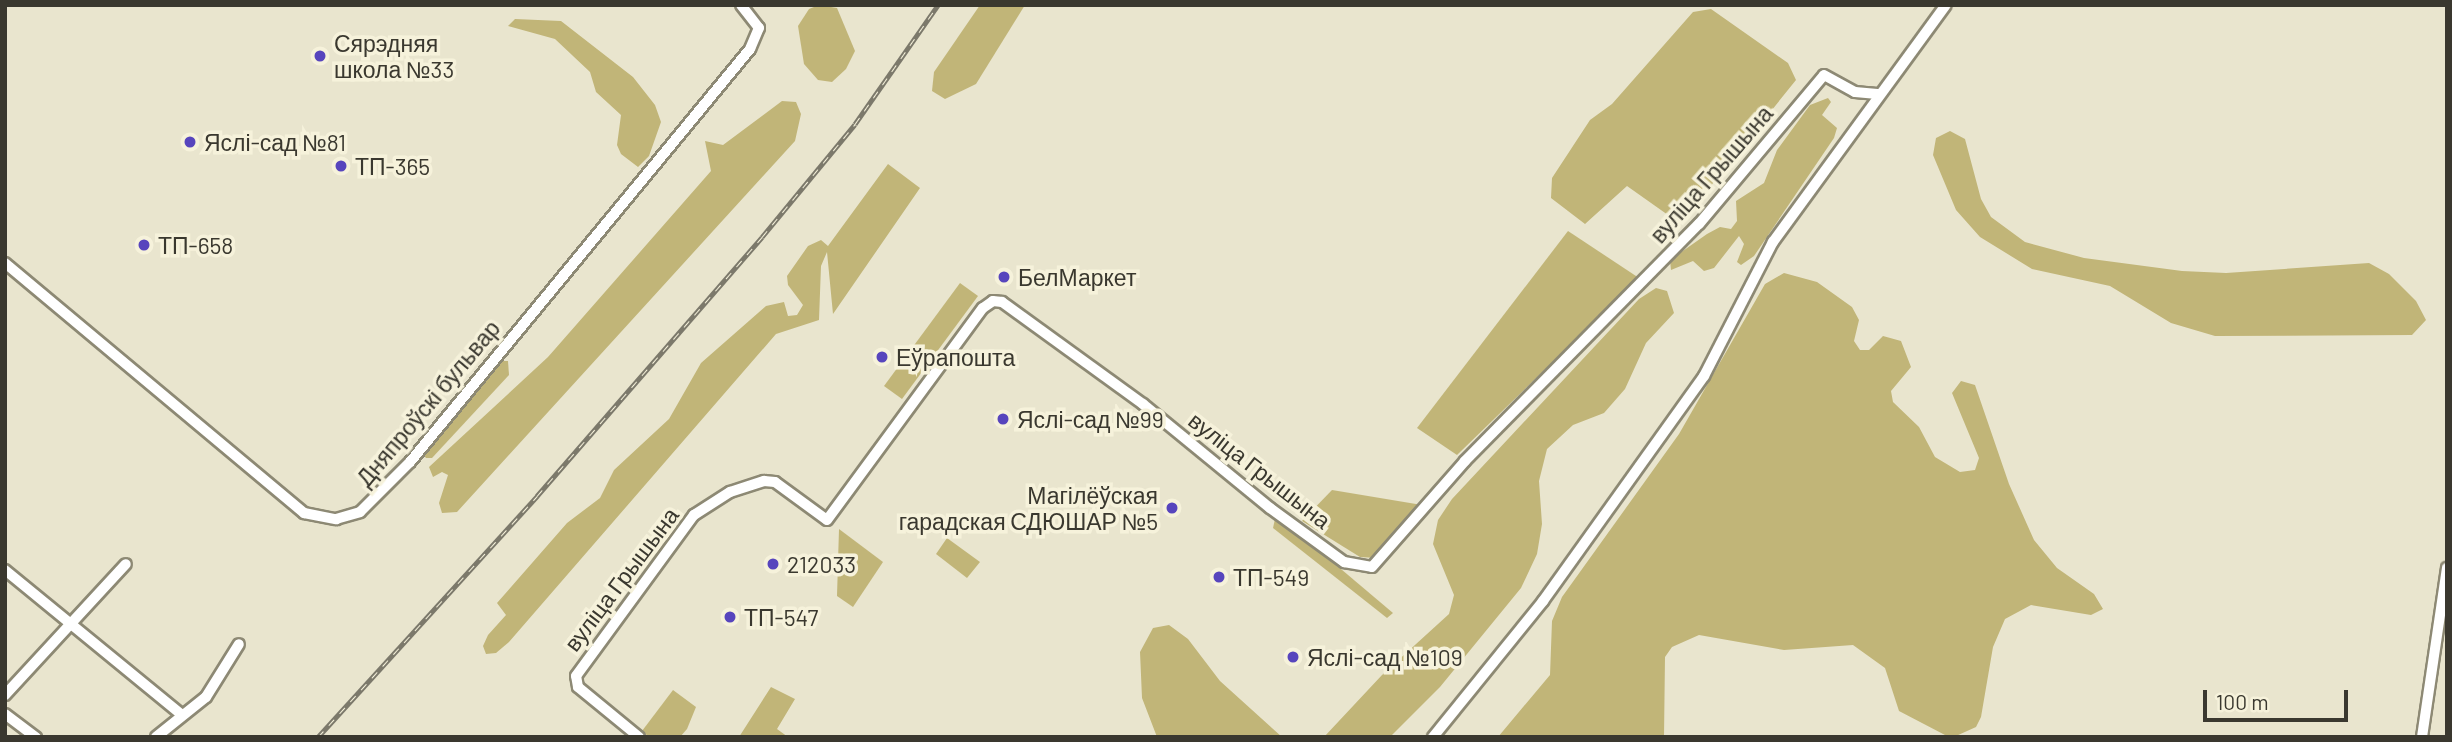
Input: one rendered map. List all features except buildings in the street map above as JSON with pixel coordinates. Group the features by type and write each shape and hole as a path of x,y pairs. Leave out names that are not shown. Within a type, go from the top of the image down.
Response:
{"street":[{"name":"Дняпроўскі бульвар","path":"5,263 304,513 335,519 360,512 410,462 750,49 760,28 741,5"},
{"path":"1433,737 1543,601 1704,376 1773,242 1946,5"},
{"name":"вуліца Грышына","path":"639,737 578,687 576,676 694,515 730,492 764,481 775,482 827,520 983,308 993,302 1002,302 1143,404 1344,562 1372,567 1465,461 1699,224 1824,75 1855,92 1880,93"},
{"path":"5,695 126,564"},
{"path":"2422,737 2447,568"},
{"path":"5,570 182,715"},
{"path":"156,737 206,697 239,644"},
{"path":"5,714 36,737"}],"shaded area":[{"path":"819,5 837,8 855,51 846,69 832,82 818,80 804,64 798,26 809,9"},
{"path":"980,5 1025,5 976,84 945,99 932,91 934,72"},
{"path":"1711,9 1788,63 1796,80 1693,208 1668,215 1627,186 1585,224 1551,198 1552,178 1590,120 1612,104 1693,12"},
{"path":"515,19 561,21 633,77 655,105 661,122 649,156 638,167 621,154 617,145 621,115 596,92 590,72 555,39 508,26"},
{"path":"1828,98 1831,102 1822,115 1837,128 1834,138 1754,256 1741,265 1737,262 1744,244 1739,236 1714,268 1704,271 1693,261 1671,270 1670,260 1707,234 1720,227 1731,229 1737,221 1736,201 1764,183 1777,150 1810,105"},
{"path":"782,101 796,102 801,114 795,141 457,512 442,513 439,503 448,475 442,472 433,477 429,467 548,357 711,171 705,141 723,145"},
{"path":"1950,131 1965,139 1981,199 1991,217 2025,242 2084,258 2182,271 2226,273 2369,263 2389,274 2416,301 2426,320 2412,335 2215,336 2171,323 2110,286 2032,269 1980,237 1956,210 1933,155 1936,138"},
{"path":"888,164 920,188 833,314 827,252 821,266 819,320 776,334 509,642 496,653 486,654 483,646 488,635 506,615 497,603 567,523 600,498 614,470 669,419 701,363 766,306 784,302 788,316 797,315 803,305 788,285 787,276 808,246 821,240 828,246"},
{"path":"1568,231 1639,278 1457,455 1417,428"},
{"path":"1784,273 1817,282 1852,307 1859,320 1854,341 1860,350 1869,350 1883,336 1901,341 1911,367 1891,391 1893,402 1919,427 1935,457 1960,472 1975,470 1979,458 1952,393 1961,381 1975,385 2009,484 2034,540 2057,568 2094,594 2103,609 2091,615 2031,605 2005,619 1993,647 1981,717 1976,727 1956,736 1945,735 1899,711 1885,668 1853,645 1784,650 1699,635 1672,647 1665,657 1664,737 1498,737 1550,675 1552,621 1562,597 1679,434 1765,284"},
{"path":"960,283 978,296 902,399 884,386"},
{"path":"1656,288 1667,291 1674,313 1646,343 1625,389 1604,413 1573,425 1547,449 1539,481 1542,524 1537,554 1521,588 1440,687 1390,737 1324,737 1382,675 1449,614 1454,595 1433,544 1438,520 1452,499 1639,299"},
{"path":"500,361 508,361 509,375 432,458 426,458 422,453"},
{"path":"1332,490 1422,505 1376,558 1360,557 1302,521"},
{"path":"1275,519 1283,520 1393,613 1387,618 1273,528"},
{"path":"839,529 883,562 853,607 837,596"},
{"path":"947,538 980,562 967,578 936,554"},
{"path":"1169,625 1188,639 1220,681 1282,737 1157,737 1142,698 1140,652 1153,628"},
{"path":"771,687 795,699 777,729 788,737 739,737"},
{"path":"673,690 696,707 687,729 680,737 649,737 642,731"}],"railway":[{"path":"318,737 537,496 762,237 855,124 938,5"}],"place":[{"name":"Сярэдняя школа №33","path":"320,56"},
{"name":"Яслі-сад №81","path":"190,142"},
{"name":"ТП-365","path":"341,166"},
{"name":"ТП-658","path":"144,245"},
{"name":"БелМаркет","path":"1004,277"},
{"name":"Еўрапошта","path":"882,357"},
{"name":"Яслі-сад №99","path":"1003,419"},
{"name":"Магілёўская гарадская СДЮШАР №5","path":"1172,508"},
{"name":"212033","path":"773,564"},
{"name":"ТП-549","path":"1219,577"},
{"name":"ТП-547","path":"730,617"},
{"name":"Яслі-сад №109","path":"1293,657"}]}
